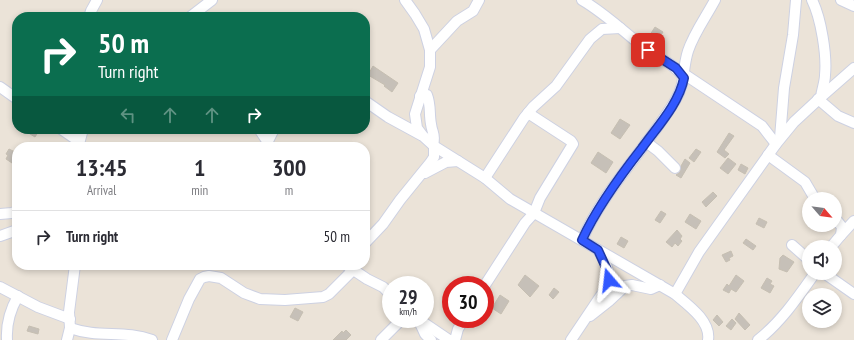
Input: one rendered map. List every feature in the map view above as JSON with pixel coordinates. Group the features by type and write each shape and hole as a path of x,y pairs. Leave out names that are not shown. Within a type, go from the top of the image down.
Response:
{"street":[{"path":"91,12 98,0"},
{"path":"196,12 212,0"},
{"path":"405,0 424,29 430,50 430,67 416,106 415,121 417,128 423,136 433,146 485,178 510,199 675,294 693,309 704,322 711,339"},
{"path":"430,50 456,21 473,11 479,0"},
{"path":"582,0 601,12 648,50 676,68 684,76 762,126 778,141"},
{"path":"594,0 601,12"},
{"path":"582,240 594,215 676,100 682,86 688,50 715,0"},
{"path":"778,141 784,90 793,35 796,0"},
{"path":"841,0 854,6"},
{"path":"815,3 825,58 825,75 820,98"},
{"path":"485,178 528,113 556,86 590,39 602,29 620,28"},
{"path":"675,294 699,252 778,141 794,122 854,68"},
{"path":"0,87 12,95"},
{"path":"370,238 384,224 400,200 423,174 434,157 433,146 435,138 431,125 428,99 427,95 420,96"},
{"path":"820,98 838,116 854,123"},
{"path":"370,104 388,117 423,136"},
{"path":"490,276 525,223 534,213 540,198 573,144 572,141 528,113"},
{"path":"68,134 78,142"},
{"path":"646,142 658,151 675,168"},
{"path":"768,155 805,182 811,192"},
{"path":"423,174 446,162 458,161"},
{"path":"0,214 12,213"},
{"path":"837,240 852,225"},
{"path":"0,236 12,231"},
{"path":"792,245 802,254"},
{"path":"571,340 608,285 608,272 598,250"},
{"path":"69,333 69,312 75,270"},
{"path":"172,340 189,299 200,279 204,277 208,276 221,278 244,293 260,299 285,300 323,297 329,294 348,270"},
{"path":"354,270 367,279 382,286"},
{"path":"758,340 780,320 810,280"},
{"path":"834,280 854,294"},
{"path":"585,319 609,301 625,286 632,284 651,289 660,285"},
{"path":"0,287 38,307 69,333 131,334 152,340"},
{"path":"7,340 6,329 9,317 18,296"},
{"path":"381,340 393,328"},
{"path":"422,328 425,334 431,340"},
{"path":"431,328 449,340"},
{"path":"455,340 459,328"}],"building":[{"path":"655,27 663,32 656,43 648,38"},
{"path":"373,66 398,83 392,92 384,86 385,85 370,76 370,71"},
{"path":"620,119 630,125 620,139 611,133"},
{"path":"729,133 734,136 724,150 729,154 725,158 717,152"},
{"path":"30,134 37,134 35,137"},
{"path":"9,149 12,150 12,163 6,159 8,155 6,154"},
{"path":"696,149 701,152 694,162 689,158"},
{"path":"598,152 613,162 606,173 591,163"},
{"path":"728,158 736,164 728,174 720,168"},
{"path":"685,159 690,163 681,178 676,175 680,172 681,166"},
{"path":"741,164 748,168 745,174 738,170"},
{"path":"713,192 717,196 706,207 702,202"},
{"path":"661,211 666,214 660,223 655,220"},
{"path":"690,214 701,221 696,229 685,222"},
{"path":"759,218 767,222 764,228 756,224"},
{"path":"677,230 682,236 680,239 682,241 678,246 675,243 672,247 666,242"},
{"path":"621,237 628,241 624,248 617,244"},
{"path":"746,239 756,246 753,250 743,243"},
{"path":"731,251 733,256 726,262 722,255"},
{"path":"783,255 794,262 787,272 779,269 780,258"},
{"path":"525,275 539,286 530,297 518,285"},
{"path":"736,275 744,281 736,292 731,289 729,293 723,290 727,284 729,286"},
{"path":"767,278 772,281 770,284 774,286 770,293 761,288"},
{"path":"554,288 559,292 553,299 549,295"},
{"path":"500,295 509,301 501,314 494,309 494,305"},
{"path":"295,308 303,312 298,321 290,317"},
{"path":"739,313 750,325 745,330 735,319"},
{"path":"717,315 723,322 719,326 713,320"},
{"path":"732,319 736,323 731,330 726,326"},
{"path":"29,326 39,329 38,334 27,331"},
{"path":"346,330 351,335 346,340 333,340 342,331 343,333"}],"route":[{"path":"609,280 610,276 598,250 582,240 594,215 666,116 676,100 684,78 676,68 648,50"}]}
